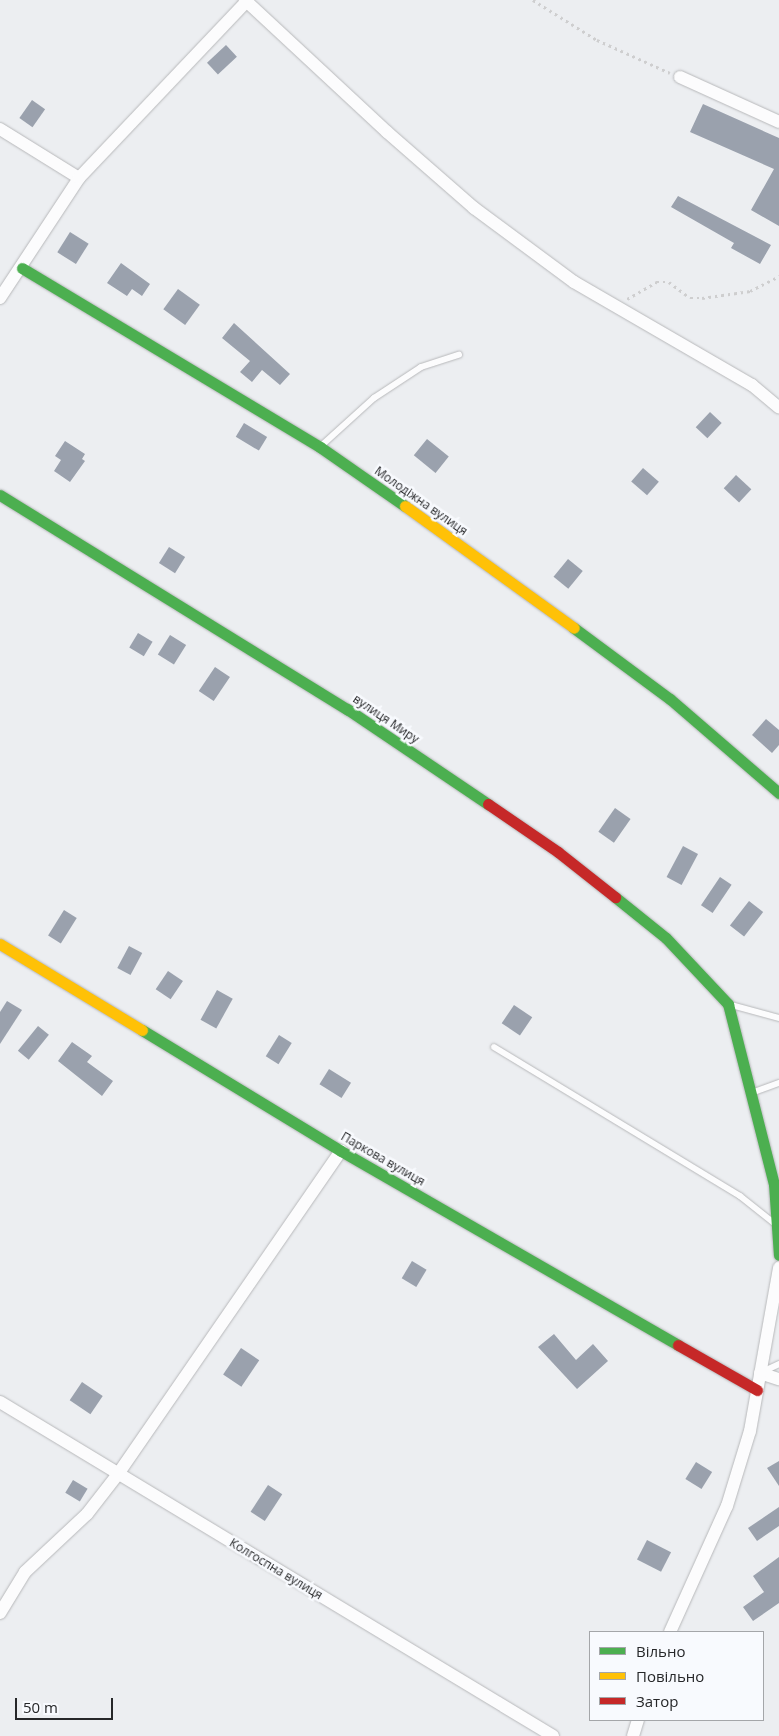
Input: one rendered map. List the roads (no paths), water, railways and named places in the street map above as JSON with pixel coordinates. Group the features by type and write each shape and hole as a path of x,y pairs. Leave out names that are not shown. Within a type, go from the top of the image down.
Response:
{"street":[{"path":"0,298 22,268 78,178 246,1 387,132 474,208 574,282 616,309 752,384 779,408"},
{"path":"680,77 779,122"},
{"path":"0,129 78,178"},
{"name":"Молодіжна вулиця","path":"22,268 320,447 519,587 670,699 779,793"},
{"name":"вулиця Миру","path":"0,495 347,709 558,852 666,938 728,1004"},
{"name":"Паркова вулиця","path":"0,944 341,1151 757,1390"},
{"path":"728,1004 753,1093 774,1184 779,1254"},
{"path":"0,1613 25,1572 88,1514 118,1474 341,1151"},
{"path":"670,1631 727,1506 750,1432 779,1268"},
{"path":"760,1373 779,1379"},
{"name":"Колгоспна вулиця","path":"0,1402 553,1736"},
{"path":"632,1736 638,1721"}],"lane":[{"path":"320,447 374,398 421,366 459,355"},
{"path":"728,1004 779,1018"},
{"path":"494,1046 740,1196 777,1226"},
{"path":"753,1093 779,1083"},
{"path":"760,1373 779,1364"}]}
